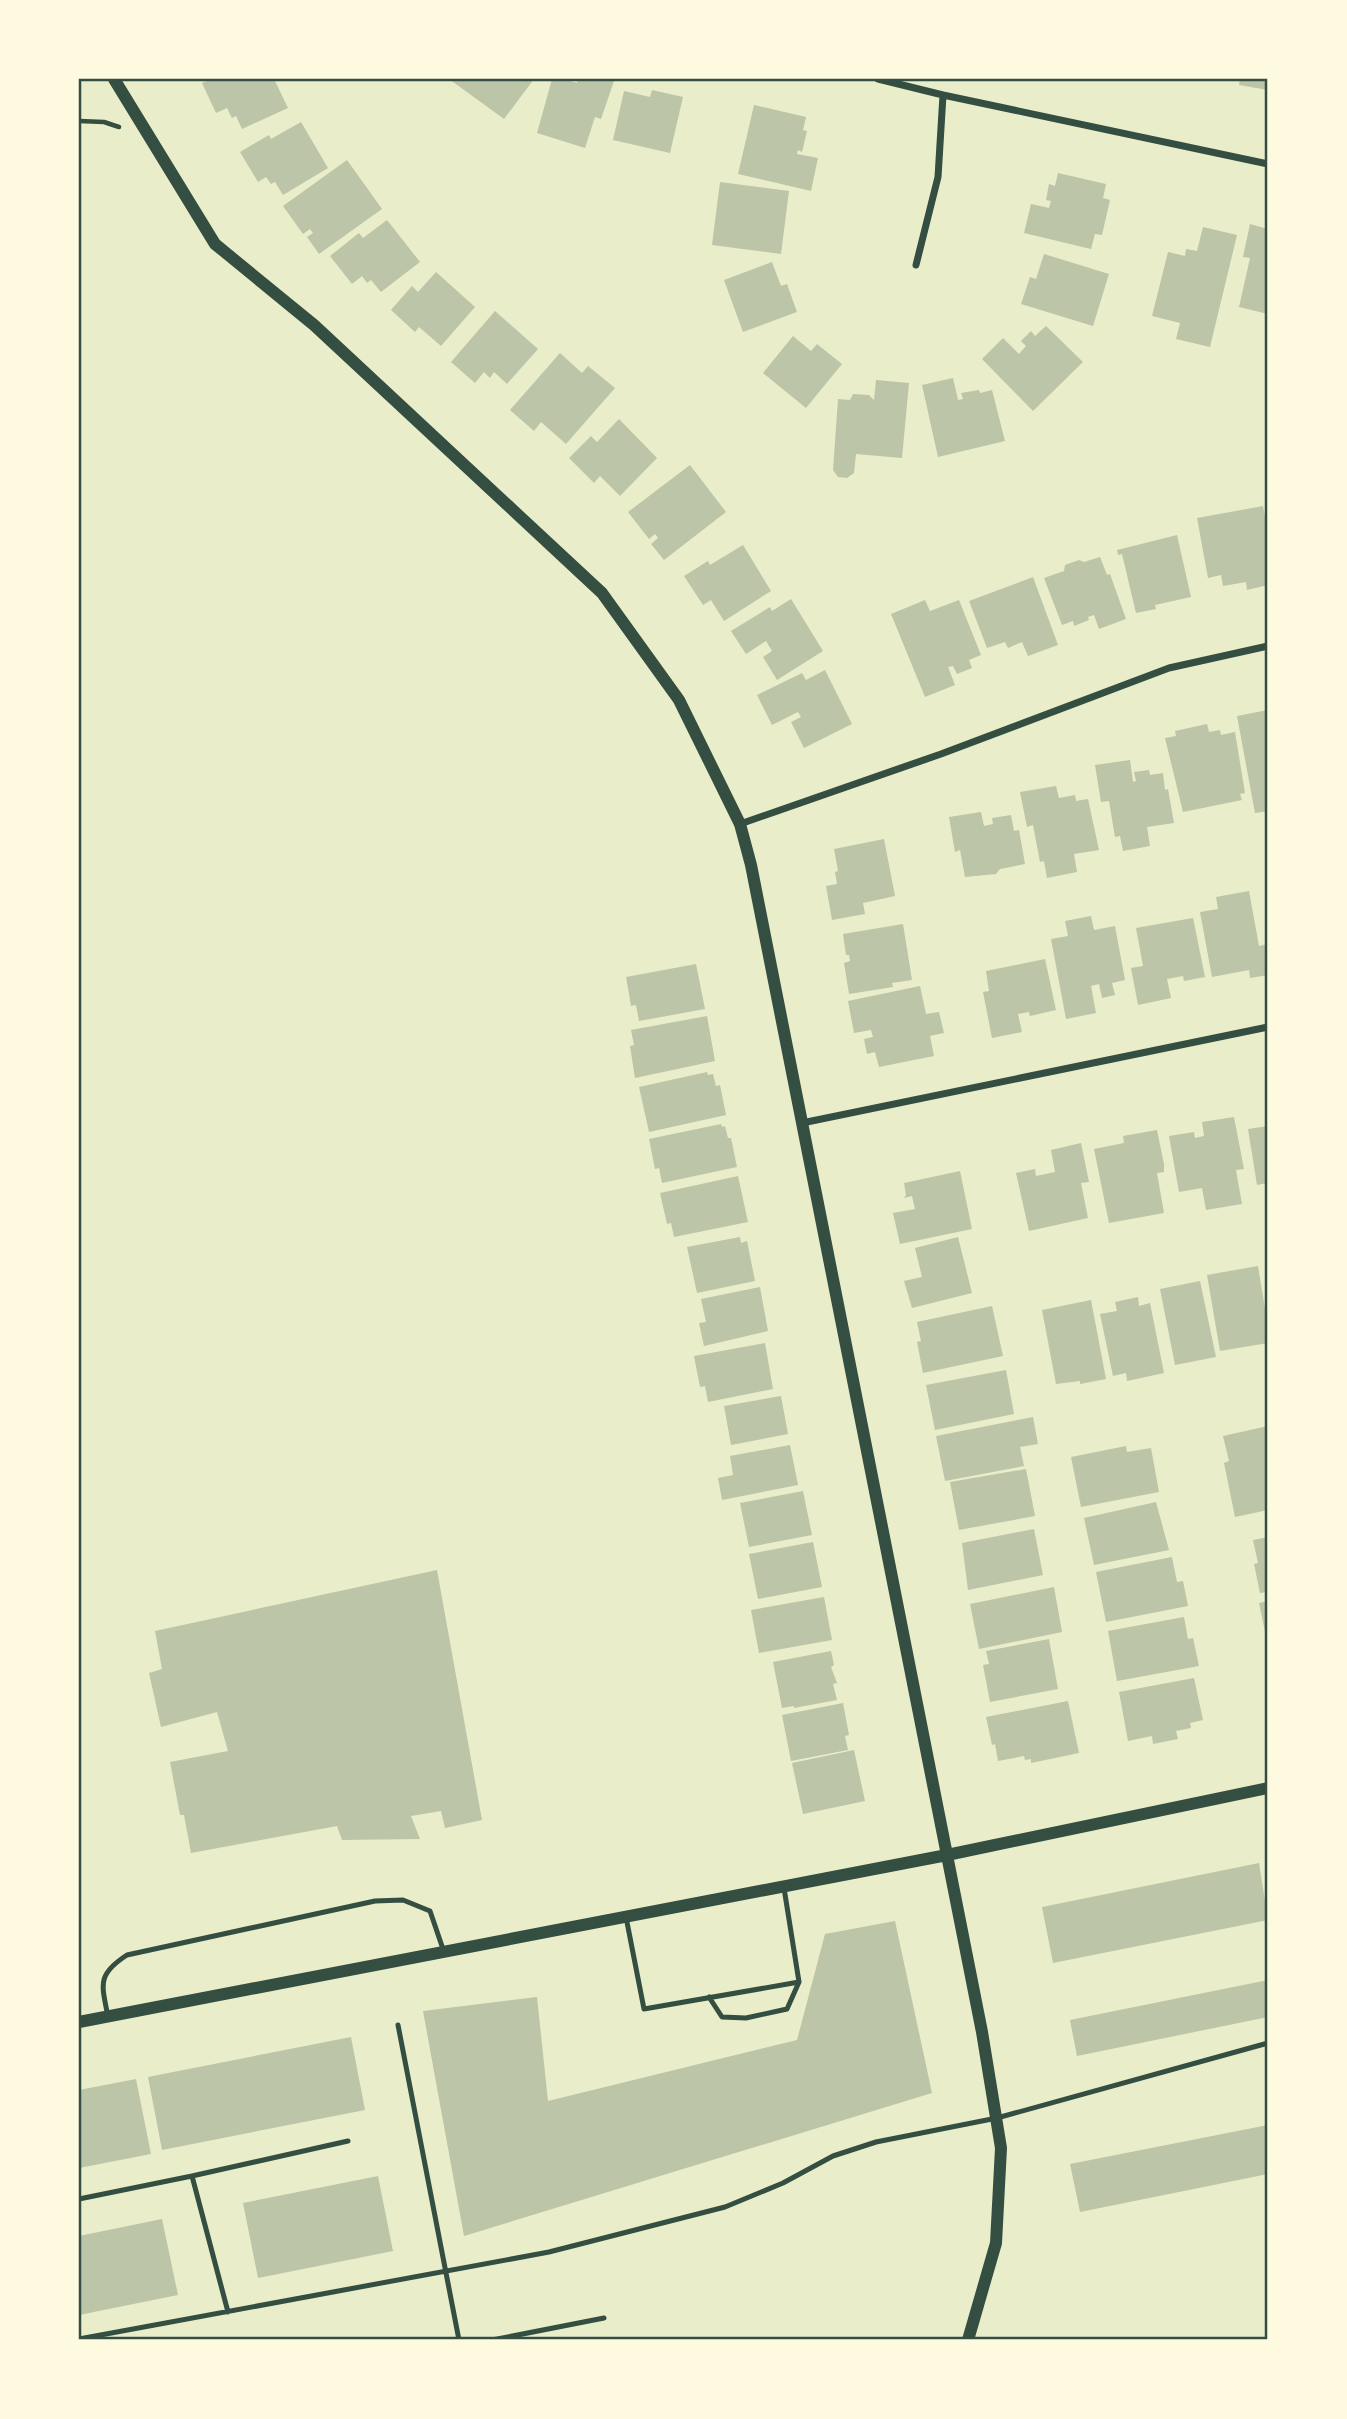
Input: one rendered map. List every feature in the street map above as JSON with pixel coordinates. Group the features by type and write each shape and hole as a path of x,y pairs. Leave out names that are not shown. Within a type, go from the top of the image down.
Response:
{"street":[{"path":"114,79 215,244 314,325 601,593 679,700 740,824 751,865 997,2118 1000,2148 996,2244 968,2340"},
{"path":"878,79 1268,164"},
{"path":"916,265 938,177 943,95"},
{"path":"740,824 941,754 1169,668 1268,646"},
{"path":"802,1123 1268,1027"},
{"path":"79,2022 947,1855 1268,1788"}],"lane":[{"path":"709,1997 722,2017 746,2018 787,2009 799,1982 784,1886"},
{"path":"108,2017 102,1985 111,1965 127,1955 375,1901 403,1900 429,1911 444,1952"},
{"path":"626,1917 644,2009 799,1982"},
{"path":"398,2025 459,2340"},
{"path":"79,2339 549,2252 725,2207 783,2183 833,2156 876,2142 997,2118 1268,2043"},
{"path":"79,2199 348,2141"},
{"path":"192,2176 228,2312"},
{"path":"492,2340 604,2318"}],"path":[{"path":"79,121 104,122 149,138"}],"building":[{"path":"211,79 274,79 288,108 242,129 236,116 232,118 227,108 216,113 202,83"},
{"path":"449,79 534,79 504,119"},
{"path":"552,79 577,83 578,79 614,81 601,119 595,117 585,148 537,133"},
{"path":"1240,79 1268,79 1268,90 1239,85"},
{"path":"652,90 683,97 670,153 613,140 624,91 650,97"},
{"path":"754,105 806,117 803,130 807,131 802,152 798,150 797,154 818,158 811,191 738,174"},
{"path":"301,122 328,168 283,195 275,182 271,184 266,177 258,182 240,152 269,135 271,139"},
{"path":"347,160 382,209 319,254 307,237 313,233 310,229 303,234 283,206"},
{"path":"1058,173 1106,184 1103,198 1110,200 1102,235 1095,234 1091,249 1024,233 1031,204 1049,208 1051,201 1046,200 1049,184 1055,186"},
{"path":"720,182 789,191 781,254 712,245"},
{"path":"387,220 420,262 381,292 371,280 367,283 362,276 352,284 330,256 359,233 363,238"},
{"path":"1250,224 1268,229 1268,314 1239,307 1250,258 1243,257"},
{"path":"1203,227 1237,235 1210,347 1176,339 1180,323 1152,316 1168,252 1185,256 1186,249 1197,251"},
{"path":"1044,254 1109,274 1093,326 1021,304 1030,277 1036,279"},
{"path":"772,262 781,286 787,284 797,312 743,332 724,280"},
{"path":"436,272 475,307 441,346 419,327 415,332 391,310 412,286 418,292"},
{"path":"495,311 538,349 507,384 494,372 490,378 484,372 475,383 451,362"},
{"path":"1046,326 1083,362 1033,411 982,359 1003,338 1019,354 1026,346 1021,341 1031,331 1035,336"},
{"path":"793,336 811,351 817,344 842,364 806,408 763,373"},
{"path":"560,353 582,373 588,366 615,388 566,444 541,422 534,431 510,410"},
{"path":"953,378 958,400 963,399 961,393 992,390 1005,441 938,457 922,385"},
{"path":"876,380 909,383 902,458 856,454 854,473 847,478 838,477 833,470 838,399 850,400 853,394 869,395 874,400"},
{"path":"619,419 657,458 620,496 600,476 594,483 569,458 591,436 597,442"},
{"path":"690,465 726,512 664,560 651,544 658,538 655,534 649,539 628,512"},
{"path":"1263,506 1268,533 1268,585 1247,590 1246,582 1223,586 1221,575 1208,578 1197,518"},
{"path":"1177,535 1191,597 1155,605 1156,609 1136,613 1122,554 1118,555 1117,550"},
{"path":"743,545 771,591 724,621 711,600 703,605 684,576 708,561 710,565"},
{"path":"1100,557 1107,575 1110,574 1126,619 1099,629 1094,615 1074,626 1073,621 1062,625 1044,578 1064,571 1065,565"},
{"path":"1033,577 1058,645 1028,656 1022,642 1008,648 1005,642 987,648 969,601"},
{"path":"791,599 823,651 777,680 763,657 772,651 766,641 746,654 731,631 770,607 772,611"},
{"path":"925,600 930,611 959,600 981,655 969,660 972,668 957,674 953,666 948,667 955,685 925,697 891,614"},
{"path":"825,670 852,724 804,748 791,722 801,717 798,712 772,725 757,695 802,673 806,680"},
{"path":"1268,710 1268,811 1255,813 1237,716"},
{"path":"1207,724 1209,732 1220,730 1221,735 1235,732 1245,793 1240,794 1242,800 1183,812 1165,738 1176,736 1175,731"},
{"path":"1130,760 1133,782 1136,781 1134,772 1149,770 1150,775 1163,773 1174,823 1147,827 1150,846 1123,851 1120,836 1115,837 1109,801 1101,802 1095,765"},
{"path":"1056,786 1059,798 1075,795 1076,801 1088,799 1099,850 1074,854 1077,872 1047,878 1044,861 1040,862 1033,825 1027,827 1020,792"},
{"path":"981,812 984,826 993,824 992,818 1011,815 1014,831 1019,830 1025,864 1000,869 996,874 965,877 960,850 955,852 949,817"},
{"path":"884,839 895,896 863,903 865,914 832,920 826,886 837,884 835,872 838,871 834,849"},
{"path":"1249,891 1259,946 1268,944 1268,975 1250,978 1249,970 1212,977 1200,912 1218,909 1216,897"},
{"path":"1091,916 1094,930 1115,926 1125,980 1112,983 1115,995 1102,998 1099,984 1091,986 1096,1013 1066,1019 1051,939 1068,936 1065,921"},
{"path":"1193,918 1205,977 1184,981 1183,976 1167,979 1171,998 1138,1005 1131,968 1143,966 1136,928"},
{"path":"903,924 912,980 892,983 893,987 849,994 844,963 850,961 849,955 846,955 843,934"},
{"path":"1045,959 1056,1010 1030,1016 1029,1012 1018,1014 1022,1032 992,1038 983,992 989,991 986,971"},
{"path":"696,964 705,1009 639,1021 636,1005 631,1006 626,977"},
{"path":"920,986 926,1014 939,1012 944,1033 930,1036 934,1056 879,1067 875,1052 867,1054 864,1039 873,1037 871,1030 854,1033 848,1001"},
{"path":"707,1016 715,1061 635,1078 630,1046 634,1045 631,1030"},
{"path":"707,1072 708,1075 713,1074 716,1086 720,1085 726,1115 649,1132 639,1087"},
{"path":"1234,1117 1244,1169 1236,1170 1242,1204 1206,1210 1202,1188 1179,1192 1169,1136 1194,1132 1195,1138 1204,1136 1202,1122"},
{"path":"721,1124 722,1127 725,1126 728,1138 731,1138 737,1167 662,1183 659,1168 655,1169 649,1139"},
{"path":"1268,1126 1268,1183 1257,1185 1248,1129"},
{"path":"1157,1130 1164,1164 1164,1172 1157,1173 1164,1213 1109,1223 1094,1149 1124,1143 1123,1136"},
{"path":"1081,1143 1089,1182 1081,1183 1088,1218 1029,1231 1016,1173 1035,1169 1036,1176 1055,1172 1051,1150"},
{"path":"960,1171 972,1229 900,1244 893,1213 915,1209 912,1196 904,1198 904,1183"},
{"path":"738,1176 748,1222 674,1237 671,1223 667,1224 660,1193"},
{"path":"740,1237 741,1243 747,1241 755,1281 697,1293 687,1247"},
{"path":"958,1237 972,1293 912,1308 904,1281 922,1277 915,1248"},
{"path":"1258,1266 1268,1343 1220,1351 1207,1275"},
{"path":"1200,1281 1216,1357 1175,1365 1160,1289"},
{"path":"760,1287 768,1331 704,1346 699,1323 706,1322 701,1299"},
{"path":"1138,1297 1139,1306 1150,1303 1164,1373 1127,1381 1126,1373 1113,1376 1100,1314 1117,1311 1115,1302"},
{"path":"1091,1300 1106,1379 1080,1384 1080,1381 1056,1384 1042,1310"},
{"path":"992,1306 1003,1356 923,1373 917,1342 921,1341 917,1322"},
{"path":"765,1343 773,1389 708,1402 705,1386 700,1387 694,1356"},
{"path":"1006,1370 1014,1414 935,1430 926,1385"},
{"path":"781,1396 788,1434 731,1445 724,1406"},
{"path":"1033,1417 1038,1444 1020,1447 1024,1466 945,1481 936,1436"},
{"path":"1268,1426 1268,1510 1235,1517 1224,1463 1229,1461 1223,1436"},
{"path":"790,1445 798,1485 722,1500 718,1478 733,1475 730,1456"},
{"path":"1126,1446 1127,1452 1151,1448 1159,1492 1081,1507 1071,1457"},
{"path":"1026,1469 1035,1516 959,1530 950,1482"},
{"path":"803,1491 812,1535 749,1547 740,1503"},
{"path":"1156,1502 1169,1550 1094,1565 1084,1518"},
{"path":"1034,1529 1043,1575 968,1590 962,1543"},
{"path":"1268,1537 1268,1592 1260,1593 1254,1564 1258,1563 1253,1540"},
{"path":"813,1542 822,1587 758,1599 749,1554"},
{"path":"1172,1557 1177,1582 1183,1581 1188,1606 1106,1622 1096,1572"},
{"path":"437,1570 482,1820 445,1828 441,1811 411,1816 420,1839 342,1840 337,1826 191,1853 184,1815 180,1815 170,1762 228,1751 217,1712 161,1727 149,1673 162,1669 155,1631"},
{"path":"1054,1587 1062,1632 979,1649 970,1604"},
{"path":"824,1597 832,1640 759,1653 751,1610"},
{"path":"1268,1601 1268,1641 1267,1641 1259,1603"},
{"path":"1184,1617 1188,1639 1193,1638 1199,1666 1117,1681 1108,1631"},
{"path":"1049,1639 1058,1689 990,1702 983,1665 989,1664 986,1651"},
{"path":"831,1651 837,1700 782,1708 773,1662"},
{"path":"1194,1678 1203,1720 1190,1723 1191,1728 1176,1731 1178,1739 1153,1744 1152,1736 1128,1741 1119,1692"},
{"path":"1068,1701 1079,1753 1031,1763 1031,1759 1025,1760 1024,1756 998,1761 986,1717"},
{"path":"843,1703 849,1735 845,1736 848,1750 791,1761 782,1715"},
{"path":"854,1750 865,1801 803,1814 792,1763"},
{"path":"1259,1863 1268,1920 1053,1963 1042,1907"},
{"path":"895,1921 932,2093 464,2236 423,2011 537,1997 548,2101 797,2040 825,1934"},
{"path":"1268,1980 1268,2017 1077,2056 1070,2020"},
{"path":"351,2037 365,2110 162,2150 148,2077"},
{"path":"136,2079 151,2154 79,2168 79,2090"},
{"path":"1268,2125 1268,2174 1080,2212 1070,2164"},
{"path":"378,2176 393,2251 258,2278 243,2203"},
{"path":"162,2219 178,2295 79,2315 79,2236"}]}
